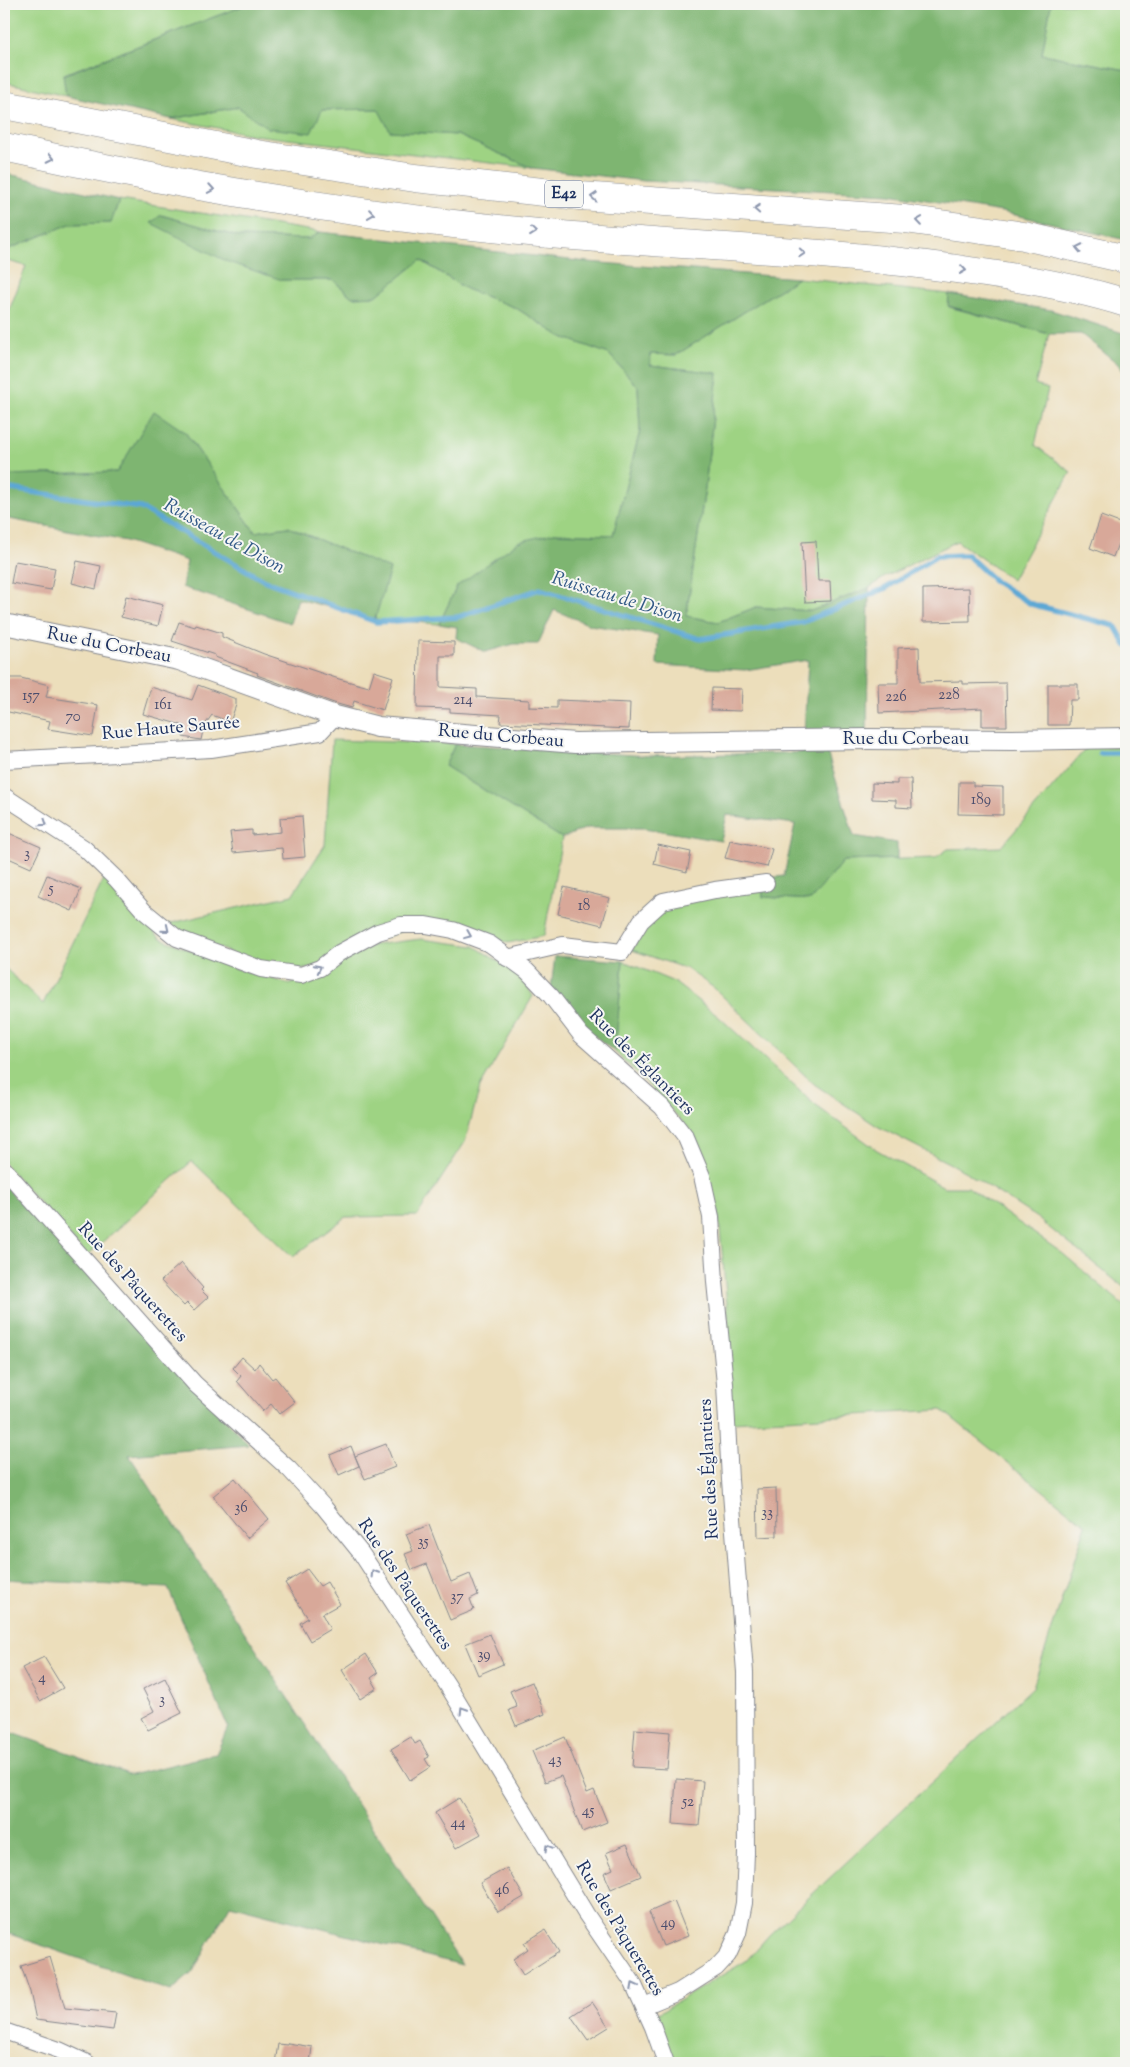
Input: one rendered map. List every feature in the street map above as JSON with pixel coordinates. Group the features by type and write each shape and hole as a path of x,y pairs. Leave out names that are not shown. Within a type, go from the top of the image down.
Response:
{"highway":[{"name":"E42","path":"4,105 257,154 414,178 580,196 904,219 1024,236 1126,259"},
{"name":"E42","path":"4,147 101,169 242,194 406,219 572,236 901,260 1012,277 1126,303"}],"street":[{"name":"Rue du Corbeau","path":"4,624 179,660 335,716 378,727 575,743 1126,738"},
{"name":"Rue Haute Saurée","path":"4,760 211,750 320,732 335,716"},
{"name":"Rue des Églantiers","path":"4,796 84,848 116,879 144,911 177,938 261,970 301,974 320,968 339,953 378,932 401,925 426,925 454,930 490,944 527,971 551,996 581,1034 662,1107 686,1138 702,1176 711,1217 725,1384 744,1672 746,1853 744,1903 738,1932 728,1955 716,1968 678,1992 644,2006"},
{"path":"507,958 563,945 622,952 641,921 663,901 715,890 766,883"},
{"name":"Rue des Pâquerettes","path":"4,1169 195,1384 289,1469 323,1506 361,1553 448,1686 586,1914 633,1983 666,2063"},
{"path":"4,2031 59,2050 87,2063"}],"green space":[{"path":"4,4 248,4 64,74 66,96 4,82"},
{"path":"248,4 1051,4 1042,54 1126,70 1126,240 1002,212 889,194 644,181 532,168 457,135 390,131 378,109 322,110 311,133 268,128 238,107 171,119 66,96 63,75"},
{"path":"1051,4 1126,4 1126,70 1042,54"},
{"path":"239,107 268,128 322,110 379,109 391,131 457,135 532,168 254,135 171,119"},
{"path":"4,173 119,200 111,223 70,224 4,251"},
{"path":"119,200 320,232 309,239 239,237 161,215 282,280 333,280 352,297 376,296 420,260 466,289 516,308 560,336 609,354 638,387 640,431 613,535 554,533 457,586 439,624 375,619 390,569 288,527 255,532 185,432 154,412 117,472 4,475 4,324 26,266 4,260 4,251 70,224 111,223"},
{"path":"161,215 239,237 309,239 320,232 588,262 798,278 676,355 650,354 650,365 718,373 705,488 686,616 718,622 756,607 811,611 869,588 867,734 804,735 808,660 745,670 657,665 658,635 590,625 554,610 538,644 514,644 485,652 456,638 457,627 439,624 457,586 518,542 554,533 613,535 640,431 638,387 609,354 560,336 516,308 466,289 421,260 376,296 352,297 333,280 282,280 228,262 151,223"},
{"path":"798,278 949,294 949,307 1049,334 1035,385 1048,389 1035,445 1071,472 1012,580 957,541 885,577 869,588 811,611 756,607 718,622 686,616 705,488 718,373 650,365 650,354 676,355"},
{"path":"949,294 1051,310 1126,334 1126,375 1117,363 1081,334 1049,334 948,306"},
{"path":"154,411 185,432 255,532 288,527 390,569 375,619 298,599 290,623 182,587 187,561 126,541 4,518 4,475 117,472"},
{"path":"332,740 455,744 445,766 562,838 544,936 508,943 467,930 426,921 307,969 268,968 163,925 292,895 325,845"},
{"path":"455,744 649,756 827,752 854,836 897,843 897,859 843,861 811,900 763,897 762,879 784,876 795,824 727,815 721,841 644,828 587,828 562,838 445,766"},
{"path":"1088,746 1126,746 1126,1289 1037,1218 966,1172 877,1126 814,1084 714,988 687,969 632,950 653,914 692,897 763,891 763,897 810,900 843,861 935,858 948,849 1001,847"},
{"path":"105,877 160,938 234,968 290,984 324,972 373,945 421,939 474,946 520,975 533,996 480,1087 465,1142 417,1216 346,1217 293,1257 192,1161 87,1256 4,1163 4,967 43,1004"},
{"path":"555,956 623,961 615,1052 573,1019 551,988"},
{"path":"623,961 674,982 719,1017 815,1105 877,1150 944,1187 968,1187 1062,1253 1126,1307 1126,2063 671,2063 655,2015 746,1961 770,1934 1033,1687 1086,1525 942,1410 732,1422 728,1316 718,1208 693,1133 615,1052"},
{"path":"4,1185 249,1445 129,1455 462,1965 230,1905 192,1973 171,1991 4,1932 4,1730 131,1775 216,1754 228,1727 168,1588 4,1579"}],"building":[{"path":"1101,516 1125,525 1113,557 1090,548"},
{"path":"816,541 818,581 830,581 831,601 805,602 802,542"},
{"path":"15,561 55,568 51,590 11,583"},
{"path":"77,561 101,566 96,589 72,583"},
{"path":"969,588 970,621 923,622 923,589"},
{"path":"126,596 163,605 158,626 121,617"},
{"path":"179,622 222,633 222,637 264,654 369,687 374,671 393,677 383,710 354,701 352,708 334,703 257,675 258,673 215,657 215,655 172,641"},
{"path":"418,641 454,642 454,656 440,656 440,687 477,689 477,697 529,700 529,707 557,708 557,700 630,703 629,729 500,723 501,715 450,712 450,709 417,708"},
{"path":"919,647 920,682 1006,683 1007,726 982,726 982,708 879,713 878,683 898,683 898,648"},
{"path":"4,678 21,678 49,685 46,697 98,705 93,736 48,729 50,721 4,711"},
{"path":"1048,684 1078,684 1078,700 1070,700 1069,725 1048,725"},
{"path":"198,685 236,699 236,705 230,722 212,715 204,726 201,740 183,737 185,726 143,714 151,687 192,700"},
{"path":"712,688 742,689 741,711 711,710"},
{"path":"897,779 911,779 912,808 896,807 896,800 872,799 872,783 897,784"},
{"path":"959,782 973,782 973,786 1003,787 1003,815 958,814"},
{"path":"302,816 305,857 283,859 282,848 233,853 230,832 252,830 252,835 281,832 280,818"},
{"path":"4,831 41,847 31,868 4,856"},
{"path":"730,840 772,849 767,867 725,858"},
{"path":"658,845 691,852 687,872 654,864"},
{"path":"47,875 81,889 72,911 38,896"},
{"path":"564,887 610,898 602,925 558,914"},
{"path":"181,1263 203,1288 201,1290 208,1297 194,1310 187,1303 184,1306 161,1281"},
{"path":"242,1357 255,1369 259,1363 272,1379 275,1377 295,1402 279,1414 271,1404 263,1411 237,1381 241,1376 233,1368"},
{"path":"386,1444 395,1467 365,1479 355,1456"},
{"path":"351,1446 359,1466 339,1475 330,1455"},
{"path":"235,1478 269,1519 247,1538 213,1496"},
{"path":"776,1488 777,1536 758,1537 757,1489"},
{"path":"429,1525 451,1582 470,1574 478,1595 470,1599 474,1610 450,1620 427,1564 412,1570 405,1554 413,1551 406,1534"},
{"path":"307,1569 320,1586 327,1582 340,1604 322,1614 330,1629 310,1641 300,1623 308,1618 285,1583"},
{"path":"490,1634 503,1664 478,1675 465,1644"},
{"path":"366,1654 378,1673 371,1678 377,1688 360,1699 342,1670"},
{"path":"44,1657 63,1688 40,1701 22,1668"},
{"path":"165,1678 182,1713 148,1730 141,1718 154,1711 143,1689"},
{"path":"532,1682 545,1714 516,1726 509,1710 517,1707 510,1691"},
{"path":"635,1729 670,1732 667,1769 632,1767"},
{"path":"411,1737 415,1744 420,1741 429,1757 425,1759 430,1767 410,1780 391,1749"},
{"path":"565,1737 587,1793 594,1790 607,1822 582,1832 561,1776 545,1782 532,1751"},
{"path":"676,1779 703,1781 699,1826 673,1824"},
{"path":"459,1798 481,1834 456,1848 435,1813"},
{"path":"627,1844 641,1876 611,1889 604,1873 613,1869 606,1853"},
{"path":"507,1868 524,1897 498,1912 480,1883"},
{"path":"674,1901 688,1936 663,1946 649,1912"},
{"path":"545,1930 559,1952 523,1975 513,1959 528,1949 524,1943"},
{"path":"50,1957 65,2008 116,2013 113,2030 36,2020 30,1992 21,1966"},
{"path":"592,2002 609,2027 588,2040 571,2016"},
{"path":"288,2043 312,2047 310,2063 275,2063 278,2044 287,2045"}],"waterway":[{"name":"Ruisseau de Dison","path":"4,488 141,508 263,580 376,622 458,617 540,589 700,639 803,622 886,588 937,556 967,555 996,582 1031,604 1115,626 1126,645"},
{"path":"1100,753 1126,753"}]}
